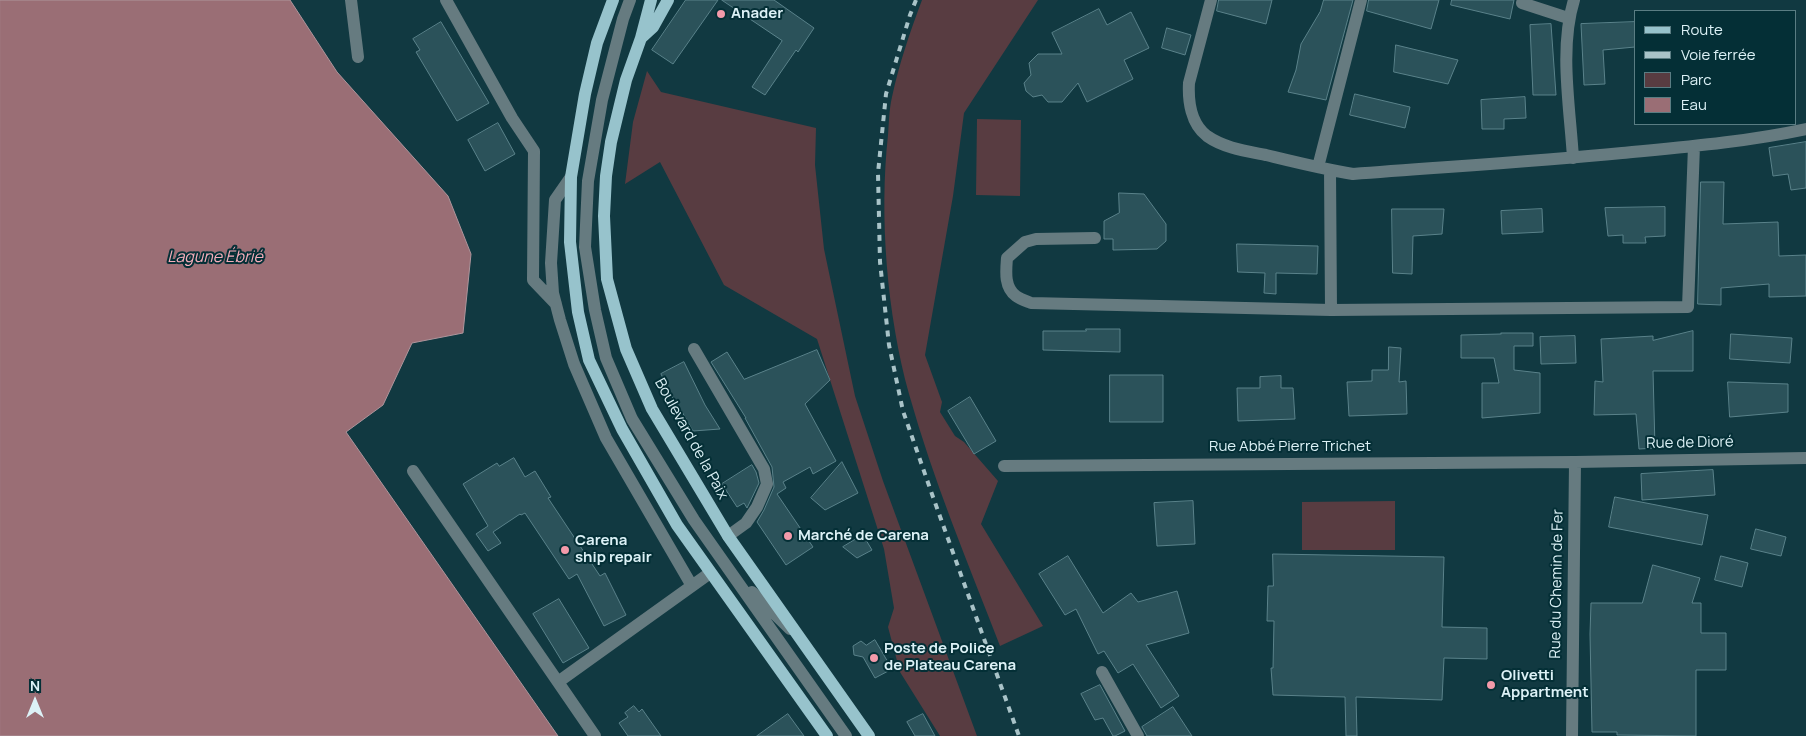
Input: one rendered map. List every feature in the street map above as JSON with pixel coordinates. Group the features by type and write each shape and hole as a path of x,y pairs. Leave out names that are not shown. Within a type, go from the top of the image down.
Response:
{"main road":[{"path":"613,0 597,43 571,177 570,242 578,312 589,360 622,429 677,525 827,736"},
{"name":"Boulevard de la Paix","path":"651,0 626,80 611,142 604,216 607,279 626,349 652,409 728,536 869,736"},
{"path":"640,38 653,27 668,0"}],"street":[{"path":"351,0 358,57"},
{"path":"446,0 512,118 534,151 533,280 556,304"},
{"path":"630,0 623,19 602,100 588,181 585,247 595,310 606,358 632,419 694,520 846,736"},
{"path":"1211,0 1189,83 1188,97 1193,118 1206,135 1224,145 1324,169 1353,174 1573,158 1694,146 1770,136 1806,129"},
{"path":"1331,310 1324,169 1361,0"},
{"path":"1523,0 1522,3 1568,18"},
{"path":"1573,158 1567,63 1568,18 1574,0"},
{"path":"1095,238 1036,239 1025,242 1007,258 1007,283 1015,296 1031,303 1331,310 1688,306 1694,146"},
{"path":"571,177 555,200 551,263 553,292 556,304 574,364 606,438 692,586"},
{"path":"694,349 767,476 768,484 751,516 746,523 728,536"},
{"name":"Rue de Dioré","path":"1575,462 1806,458"},
{"name":"Rue Abbé Pierre Trichet","path":"1004,466 1575,462"},
{"name":"Rue du Chemin de Fer","path":"1572,736 1575,462"},
{"path":"414,471 595,736"},
{"path":"730,572 801,639"},
{"path":"558,682 710,573"},
{"path":"774,634 789,623"},
{"path":"1102,672 1138,736"}],"green space":[{"path":"922,0 1038,0 964,113 953,196 925,355 942,402 940,412 955,436 964,442 998,481 981,524 1043,626 1000,646 951,521 918,426 901,363 890,299 884,199 891,102 901,60"},
{"path":"647,71 661,92 816,128 815,165 824,249 855,396 883,481 977,736 940,736 900,672 888,627 894,608 884,549 817,339 724,285 660,162 625,184 633,122"},
{"path":"977,119 1021,120 1020,196 976,195"},
{"path":"1395,501 1395,550 1302,550 1302,502"}],"water":[{"name":"Lagune Ébrié","path":"0,0 290,0 337,72 448,196 471,254 463,333 412,343 383,405 346,432 558,736 0,736"}],"building":[{"path":"686,0 718,0 673,64 652,50"},
{"path":"722,0 774,0 814,28 798,52 796,50 765,95 752,87 782,41"},
{"path":"1219,0 1272,0 1266,24 1217,11"},
{"path":"1324,0 1353,0 1326,100 1288,92 1296,70 1301,44 1320,12"},
{"path":"1369,0 1439,0 1431,29 1367,11"},
{"path":"1452,0 1514,0 1510,19 1451,5"},
{"path":"1099,9 1107,25 1131,12 1149,48 1124,60 1133,79 1087,102 1078,83 1062,102 1048,102 1042,95 1033,97 1026,91 1024,83 1031,75 1029,63 1038,54 1062,54 1052,33"},
{"path":"441,22 489,103 457,121 416,52 420,50 413,39"},
{"path":"1634,22 1634,47 1603,50 1605,84 1584,85 1581,24"},
{"path":"1551,24 1556,95 1533,95 1530,25"},
{"path":"1167,28 1191,35 1185,55 1162,48"},
{"path":"1396,45 1458,60 1448,84 1394,72"},
{"path":"1355,94 1410,107 1405,128 1350,115"},
{"path":"1525,97 1526,118 1504,119 1504,129 1482,129 1481,100"},
{"path":"498,123 515,154 485,171 468,140"},
{"path":"1806,142 1806,188 1791,190 1788,174 1773,176 1769,148"},
{"path":"1701,182 1724,182 1723,224 1778,222 1779,256 1806,255 1806,296 1769,297 1769,284 1721,288 1721,305 1698,304"},
{"path":"1119,193 1144,194 1166,224 1166,241 1157,249 1113,250 1113,239 1104,239 1104,221 1119,213"},
{"path":"1665,207 1665,236 1645,237 1646,243 1623,243 1623,235 1608,236 1605,208"},
{"path":"1392,209 1444,209 1442,234 1413,236 1412,274 1393,273"},
{"path":"1542,209 1543,232 1502,234 1501,211"},
{"path":"1237,244 1318,246 1317,274 1276,273 1276,294 1264,293 1265,273 1238,272"},
{"path":"1086,329 1120,329 1120,352 1043,350 1043,331 1086,331"},
{"path":"1693,331 1693,371 1653,371 1655,448 1639,449 1636,414 1594,415 1595,381 1603,382 1601,339 1653,336 1653,340"},
{"path":"1533,333 1533,346 1514,346 1514,370 1540,373 1540,413 1482,418 1482,383 1499,383 1494,358 1461,358 1461,335"},
{"path":"1731,334 1792,338 1790,363 1730,359"},
{"path":"1575,336 1576,363 1541,364 1540,337"},
{"path":"1389,347 1401,348 1399,382 1406,381 1407,414 1349,416 1347,382 1372,381 1372,370 1388,370"},
{"path":"817,350 830,380 805,404 836,461 813,474 810,467 783,482 786,488 777,494 813,547 786,565 757,522 774,487 772,467 746,418 711,362 727,352 744,379"},
{"path":"684,362 705,405 720,429 693,431 681,410 679,411 661,374"},
{"path":"1110,375 1163,375 1163,422 1110,422"},
{"path":"1281,376 1281,388 1293,388 1295,419 1238,421 1237,388 1260,388 1260,377"},
{"path":"1728,382 1788,384 1788,412 1730,417"},
{"path":"970,397 996,441 974,454 948,411"},
{"path":"514,458 525,477 535,471 551,497 548,498 600,576 605,573 626,615 604,626 577,574 569,579 525,513 520,514 493,532 501,543 488,551 476,534 488,526 463,484 497,463 499,466"},
{"path":"842,462 858,493 825,510 811,498"},
{"path":"752,465 759,483 747,508 744,503 737,507 722,484"},
{"path":"1713,470 1715,495 1642,500 1641,474"},
{"path":"1615,497 1708,515 1702,545 1609,527"},
{"path":"1193,501 1195,544 1157,546 1154,503"},
{"path":"1756,529 1786,537 1781,556 1751,549"},
{"path":"863,535 872,550 857,558 843,547"},
{"path":"1273,554 1444,557 1442,627 1487,628 1487,659 1444,658 1442,700 1356,697 1357,736 1346,736 1345,697 1273,695 1271,668 1273,668 1274,621 1267,621 1268,586 1273,586"},
{"path":"1068,556 1103,613 1131,593 1138,602 1177,591 1189,633 1146,645 1179,696 1161,708 1133,664 1118,673 1104,651 1098,654 1076,609 1065,615 1039,574"},
{"path":"1721,556 1748,563 1742,587 1715,580"},
{"path":"1653,565 1700,578 1692,603 1701,603 1701,633 1726,633 1726,670 1696,670 1696,736 1617,735 1617,732 1592,732 1591,603 1642,603"},
{"path":"559,599 589,648 563,663 533,614"},
{"path":"875,640 892,669 875,678 863,657 854,655 853,646 861,641 866,645"},
{"path":"1100,685 1125,731 1115,736 1113,736 1103,718 1095,720 1081,694"},
{"path":"634,706 639,712 642,709 661,736 628,736 619,723 628,717 625,713"},
{"path":"1173,707 1192,736 1147,736 1142,727"},
{"path":"788,714 804,736 757,736"},
{"path":"923,714 935,736 915,736 907,722"}],"railway":[{"path":"916,0 886,94 878,173 880,262 889,345 903,411 1019,736"}],"place":[{"name":"Anader","path":"721,14"},
{"name":"Marché de Carena","path":"788,536"},
{"name":"Carena ship repair","path":"565,550"},
{"name":"Poste de Police de Plateau Carena","path":"874,658"},
{"name":"Olivetti Appartment","path":"1491,685"}]}
